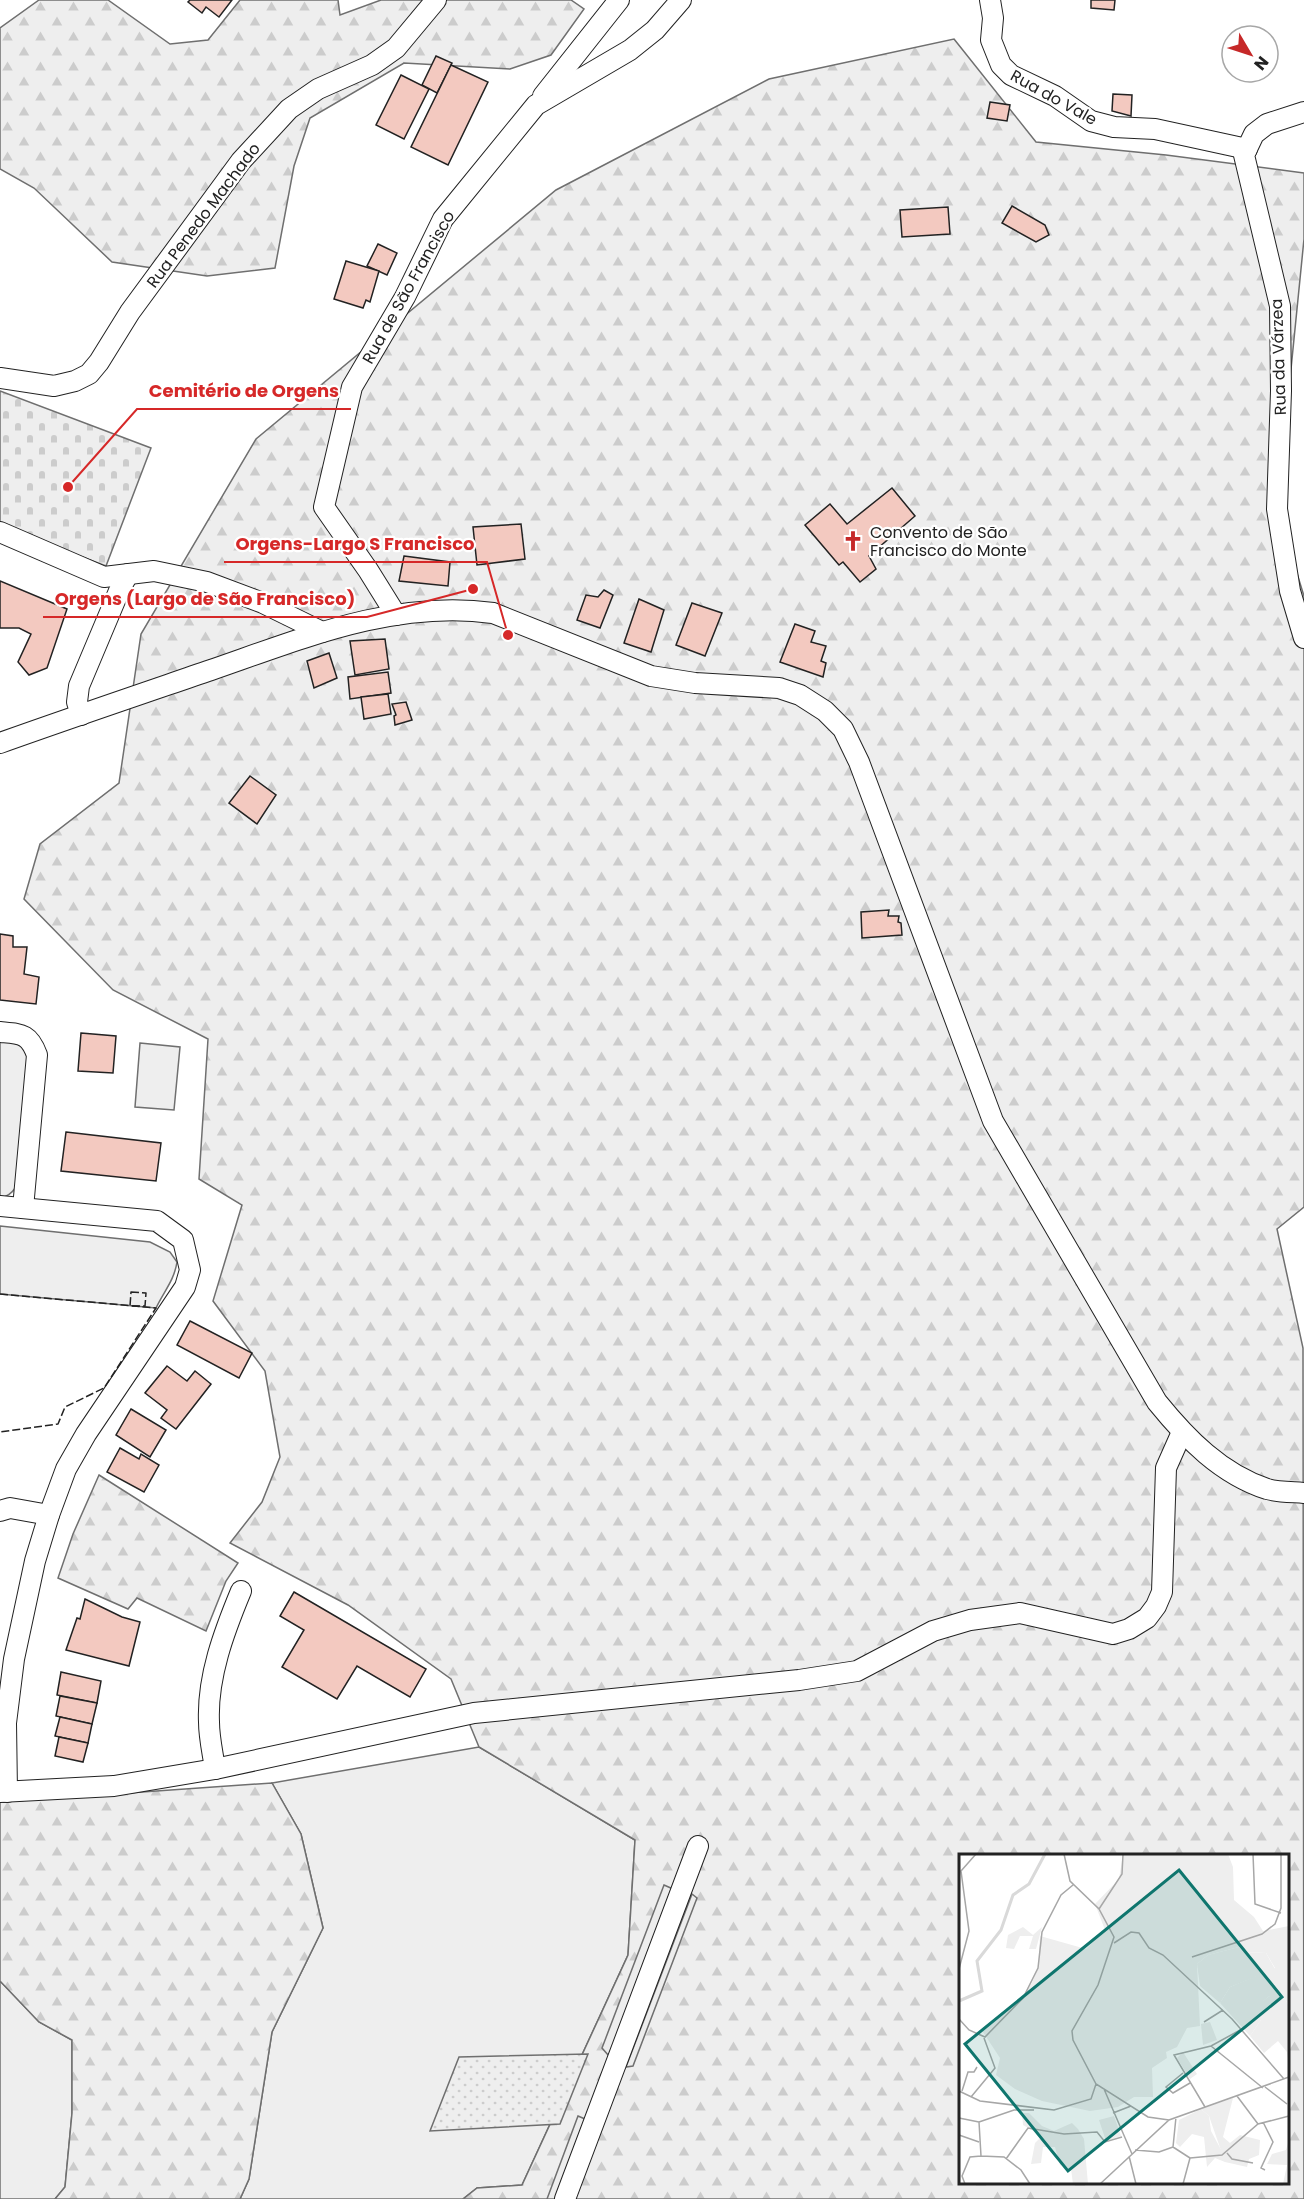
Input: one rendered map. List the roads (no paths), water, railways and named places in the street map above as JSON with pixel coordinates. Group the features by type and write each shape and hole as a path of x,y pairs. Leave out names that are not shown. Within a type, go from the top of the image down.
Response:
{"street":[{"name":"Rua Penedo Machado","path":"0,378 54,386 75,381 89,374 133,307 241,161 281,117 318,89 372,65 396,48 436,0"},
{"path":"536,105 619,0"},
{"name":"Rua de São Francisco","path":"396,615 324,507 352,387 405,297 443,219 536,105 630,50 655,30 681,0"},
{"name":"Rua do Vale","path":"990,0 993,18 991,40 1001,65 1011,75 1055,96 1091,121 1114,127 1155,129 1247,149"},
{"path":"1247,149 1254,134 1268,124 1304,112"},
{"name":"Rua da Várzea","path":"1247,149 1244,155 1280,306 1281,391 1277,509 1290,591 1304,638"},
{"path":"0,532 104,577 154,571 207,582 263,603 322,632"},
{"path":"81,715 77,702 79,687 128,574"},
{"path":"0,743 322,632 396,615 474,610 493,614 651,676 695,683 779,688 800,695 825,711 843,729 860,762 993,1121 1157,1402 1182,1432 1213,1460 1239,1477 1268,1489 1304,1493"},
{"path":"0,1032 22,1034 33,1043 37,1055 23,1208"},
{"path":"0,1206 157,1221 183,1240 190,1270 185,1287 86,1434 66,1469 49,1515 35,1561 14,1659 6,1723 3,1792 114,1785 215,1769 474,1713 799,1680 857,1671 933,1631 970,1620 1020,1613 1113,1634 1129,1629 1146,1618 1156,1606 1162,1592 1166,1468 1182,1432"},
{"path":"0,1511 10,1508 49,1515"},
{"path":"215,1769 208,1722 212,1684 224,1634 241,1592"},
{"path":"564,2199 699,1846"}],"place":[{"name":"Cemitério de Orgens","path":"68,487"},
{"name":"Convento de São Francisco do Monte","path":"853,541"},
{"name":"Orgens (Largo de São Francisco)","path":"473,589"},
{"name":"Orgens-Largo S Francisco","path":"508,635"}]}
